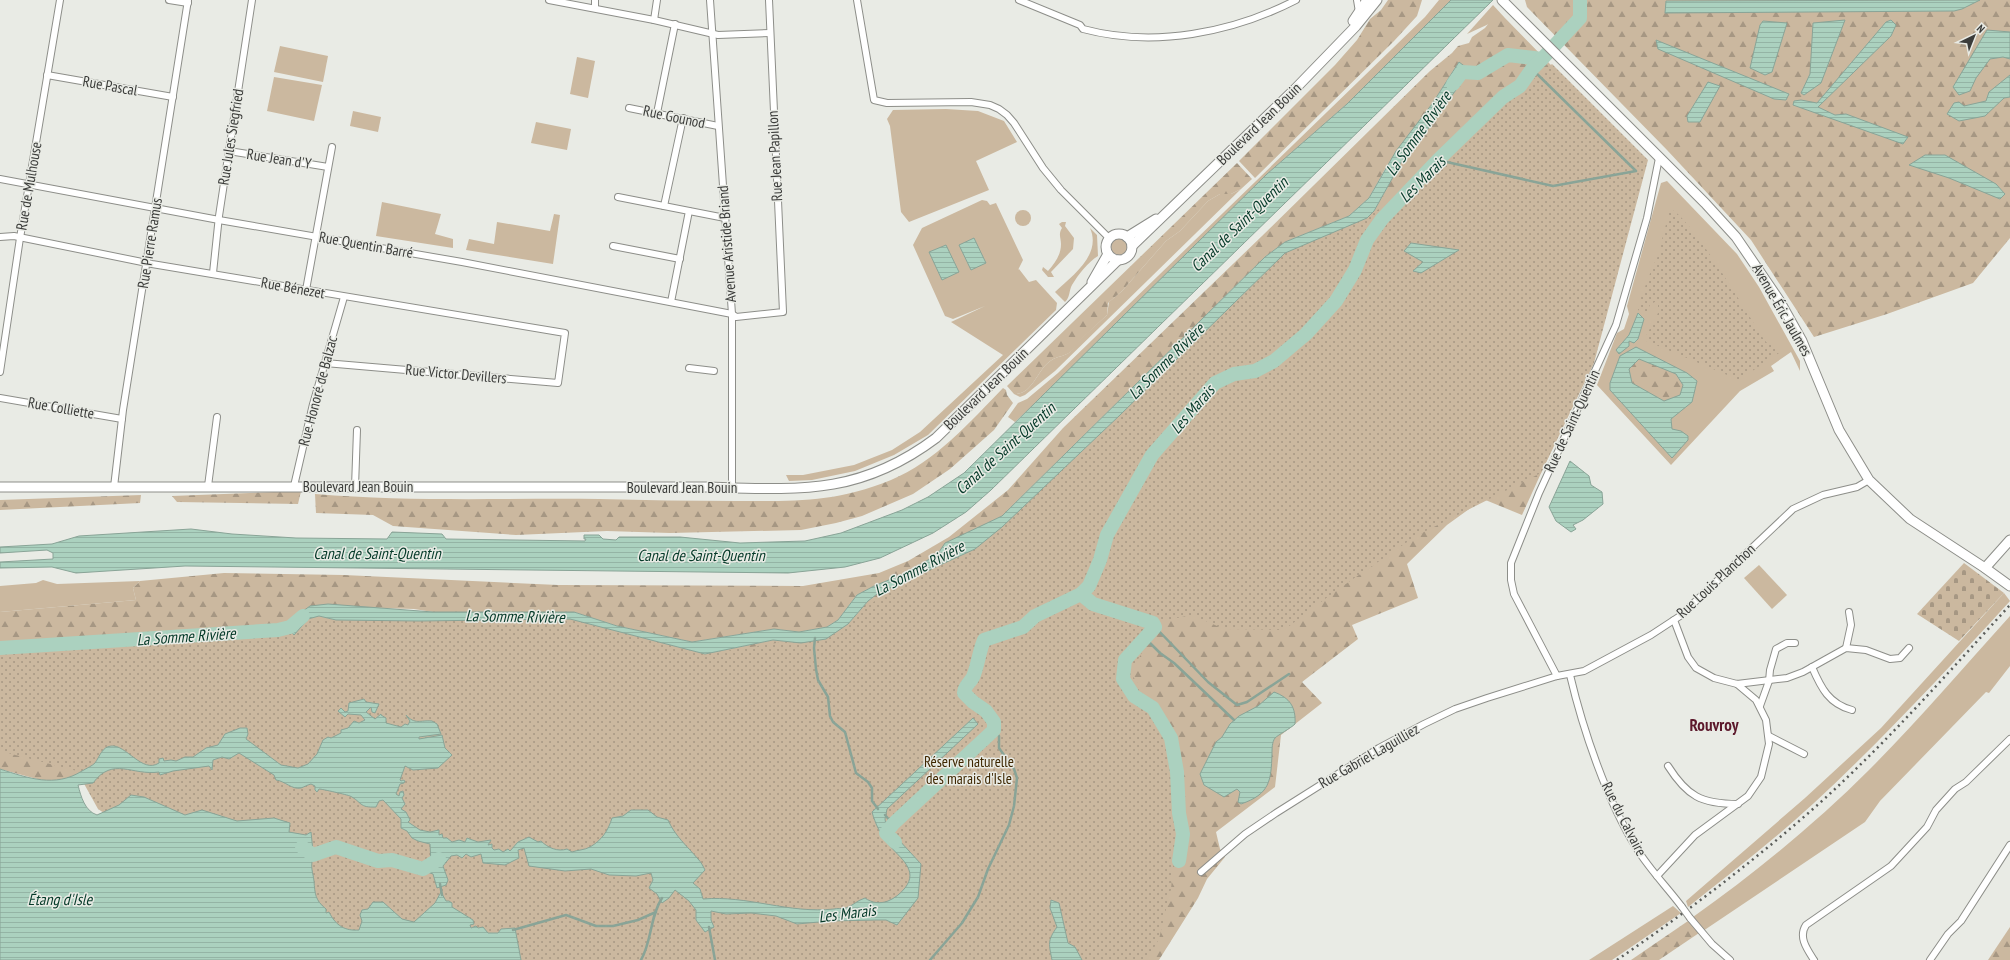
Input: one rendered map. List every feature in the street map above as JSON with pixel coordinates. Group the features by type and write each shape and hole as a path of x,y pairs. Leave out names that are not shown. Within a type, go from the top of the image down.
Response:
{"street":[{"name":"Rue de Mulhouse","path":"0,372 20,238 60,0"},
{"path":"169,0 188,2"},
{"name":"Rue Jules Siegfried","path":"212,273 252,0"},
{"path":"549,0 675,24 718,35 770,33"},
{"path":"595,0 595,8"},
{"path":"654,20 657,0"},
{"name":"Avenue Aristide Briand","path":"710,0 732,314 732,488"},
{"name":"Rue Jean Papillon","path":"768,0 783,312"},
{"path":"857,0 874,100 887,103 971,102 990,105 999,109 1008,115 1014,122 1043,168 1062,190 1109,238"},
{"path":"1019,0 1080,25 1083,29 1114,36 1120,35 1138,38 1191,35 1260,17 1296,0"},
{"path":"1357,0 1359,12"},
{"path":"1342,39 1367,0"},
{"path":"1342,39 1356,26 1377,0"},
{"name":"Avenue Éric Jaulmes","path":"1502,0 1659,158 1705,202 1736,236 1756,265 1802,341 1839,430 1869,480 1910,519 1986,568 2010,586"},
{"name":"Rue Pierre Ramus","path":"114,487 122,419 188,2"},
{"path":"657,113 675,24"},
{"name":"Boulevard Jean Bouin","path":"1132,246 1174,208 1295,89 1342,39"},
{"name":"Rue Pascal","path":"47,75 173,97"},
{"name":"Rue Gounod","path":"629,108 718,126"},
{"path":"664,206 683,118"},
{"path":"306,290 332,147"},
{"name":"Rue Jean d'Y","path":"229,151 328,167"},
{"name":"Rue de Saint-Quentin","path":"1558,676 1529,625 1514,594 1511,580 1511,563 1539,493 1616,325 1647,218 1659,158"},
{"name":"Rue Quentin Barré","path":"0,179 671,302 732,314 736,317 783,312"},
{"path":"618,197 725,218"},
{"name":"Boulevard Jean Bouin","path":"1127,237 1174,208"},
{"path":"671,302 689,211"},
{"path":"1116,234 1127,237 1132,246 1131,251 1126,258 1118,260 1108,254 1106,247 1109,238 1116,234"},
{"name":"Rue Bénezet","path":"0,237 14,236 147,263 565,333 562,355"},
{"path":"613,246 680,259"},
{"name":"Boulevard Jean Bouin","path":"1085,293 1108,254"},
{"name":"Boulevard Jean Bouin","path":"0,487 294,486 799,489 836,485 857,480 899,462 924,447 947,428 1118,260"},
{"name":"Rue Honoré de Balzac","path":"294,486 325,363 344,297"},
{"name":"Rue Victor Devillers","path":"325,363 558,383 562,355"},
{"path":"689,368 714,371"},
{"name":"Rue Colliette","path":"0,398 122,419"},
{"path":"208,486 217,417"},
{"path":"355,487 357,430"},
{"name":"Rue Louis Planchon","path":"1558,676 1570,675 1584,671 1606,661 1674,620 1793,509 1823,495 1857,487 1869,480"},
{"path":"1986,568 2010,540"},
{"path":"1846,648 1851,625 1849,612"},
{"path":"1674,620 1688,657 1696,668 1714,678 1737,684 1769,681 1791,676 1812,667 1846,648 1858,649 1884,658 1895,659 1904,655 1909,648"},
{"path":"1760,706 1769,681 1770,670 1776,649 1788,643 1795,643"},
{"path":"1812,667 1828,697 1837,704 1852,710"},
{"name":"Rue du Calvaire","path":"1570,675 1610,797 1630,837 1657,876 1690,918 1712,944 1730,960"},
{"name":"Rue Gabriel Laguilliez","path":"1201,872 1245,834 1333,776 1379,748 1455,709 1558,676"},
{"path":"1657,876 1695,835 1752,792 1761,777 1768,753 1769,736 1766,720 1760,706 1751,694 1737,684"},
{"path":"1769,736 1804,754"},
{"path":"1814,960 1802,938 1802,932 1806,925 1890,866 1927,827 1936,810 1955,789 1966,782 2010,739"},
{"path":"1668,766 1682,787 1697,798 1719,804 1738,804"},
{"path":"1930,960 1948,934 1958,925 2010,845"}],"green space":[{"path":"1388,0 1422,0 1417,16 1394,41 1255,178 1239,161 1335,65 1357,40 1370,19 1381,10"},
{"path":"1439,0 1451,0 1347,104 1267,174 1071,370 1015,422 1008,417 1018,403 1027,399 1058,373 1425,17"},
{"path":"1525,0 2010,0 2010,238 1973,283 1887,314 1814,337 1751,240 1667,150 1527,7"},
{"path":"1493,5 1504,17 1467,34"},
{"name":"Réserve naturelle des marais d'Isle","path":"1496,14 1504,17 1645,161 1592,361 1522,515 1483,499 1447,525 1407,564 1418,598 1352,625 1358,639 1302,682 1322,703 1281,735 1275,787 1216,832 1220,849 1225,857 1207,879 1198,898 1159,960 1109,960 94,764 74,777 48,782 0,769 0,612 136,600 133,588 140,581 224,573 344,575 558,585 803,586 879,573 908,561 949,537 1008,490 1063,428 1430,71 1452,53 1458,46 1469,43 1472,37 1485,28","holes":["1459,62 1466,76 1425,133 1402,161 1374,211 1285,253 1120,415 976,549 877,594 868,601 848,624 801,643 773,640 705,654 570,619 419,621 336,620 319,616 286,624 310,606 414,609 433,612 574,612 617,626 692,642 774,629 799,632 827,627 838,620 857,595 901,575 937,555 939,551 1002,516 1265,257 1285,242 1349,216 1369,198 1385,169 1432,104"]},
{"path":"280,46 328,56 323,82 274,72"},
{"path":"577,57 595,61 588,98 570,94"},
{"name":"Réserve naturelle des marais d'Isle","path":"1552,64 1648,160 1594,363 1541,473 1416,536 1337,590 1284,630 1224,629 1192,615 1162,621 1130,672 1177,742 1177,828 1171,889 1159,939 1147,960 352,960 209,883 98,809 77,771 0,751 0,654 284,634 312,620 419,621 570,619 705,654 841,633 863,608 1002,527 1120,415 1285,253 1388,205 1474,128"},
{"path":"274,77 322,85 314,121 267,111"},
{"path":"946,109 978,111 1004,121 1017,142 976,161 989,190 909,222 901,212 890,126 887,119 893,110"},
{"path":"353,111 381,117 378,132 350,126"},
{"path":"536,122 571,129 567,150 531,143"},
{"path":"1237,163 1252,179 1241,189 1231,194 1220,194 1208,201 1180,231 1166,241 1122,291 1108,303 1107,315 1076,344 1071,352 1049,362 1030,387 1025,391 1014,394 1007,386"},
{"path":"1667,181 1737,254 1759,287 1800,361 1800,371 1791,352 1771,366 1774,371 1740,391 1671,465 1597,385 1617,333 1624,329 1629,314 1627,306 1661,183"},
{"path":"1241,189 1055,371 1025,395 1020,397 1014,394 1025,391 1030,387 1049,362 1071,352 1075,344 1107,315 1109,302 1122,291 1166,241 1180,231 1208,201 1220,194 1231,194"},
{"path":"982,200 987,201 990,205 996,203 1023,260 1018,270 1019,269 1029,282 1036,280 1057,303 1056,310 928,435 894,455 855,471 812,480 789,481 786,475 803,475 854,465 892,450 920,432 1003,355 951,322 985,306 953,319 945,316 913,245 922,228"},
{"path":"382,202 441,214 435,234 453,239 453,248 376,236"},
{"path":"1670,209 1679,215 1691,228 1718,267 1763,338 1767,343 1776,347 1779,353 1739,380 1644,340 1658,313 1658,300 1650,305 1646,314 1638,310 1640,300 1654,263 1656,262"},
{"path":"1023,210 1029,212 1031,218 1029,224 1023,226 1017,224 1015,218 1017,212"},
{"path":"554,214 560,215 553,264 466,250 469,239 494,244 497,222 550,231"},
{"path":"1066,222 1065,226 1074,238 1073,249 1051,272 1054,277 1048,277 1042,270 1043,267 1048,271 1059,255 1061,248 1060,232 1062,228 1059,224"},
{"path":"1090,228 1097,235 1098,256 1087,265 1077,277 1065,302 1055,292 1077,272 1089,256 1093,238"},
{"path":"1116,239 1122,239 1127,244 1125,253 1122,255 1116,255 1111,250 1111,244"},
{"path":"1639,359 1676,374 1683,385 1680,395 1664,401 1632,383 1629,369"},
{"path":"1003,388 1006,390 1007,395 1013,403 994,430 950,469 913,494 862,516 801,530 670,533 607,531 516,535 393,526 373,515 316,513 315,494 422,499 720,501 778,501 833,497 870,488 891,480 922,463 951,440"},
{"path":"301,491 298,504 177,502 172,496"},
{"path":"141,495 140,503 0,510 0,500"},
{"path":"1964,563 2004,593 1959,641 1917,614"},
{"path":"1759,565 1787,595 1772,609 1744,578"},
{"path":"43,580 57,584 140,581 133,588 136,600 0,612 0,586 36,583"},
{"path":"2004,593 2010,601 1865,754 1814,803 1783,830 1688,907 1686,901 1805,798 1881,728"},
{"path":"2010,616 2010,666 1989,693 1986,692 1880,801 1865,822 1703,931 1693,917 1784,847 1849,790 1941,694"},
{"path":"1673,906 1681,913 1612,960 1589,960"},
{"path":"1688,921 1699,933 1659,960 1631,960"},
{"path":"2010,927 2010,960 1988,960"}],"water":[{"name":"Canal de Saint-Quentin","path":"1451,0 1493,0 991,490 966,512 933,533 880,558 845,567 788,573 185,566 76,573 52,567 0,568 0,562 53,559 53,553 47,550 0,553 0,547 52,544 79,536 191,529 232,534 296,538 387,539 392,532 442,534 446,539 585,541 586,539 584,539 584,535 599,535 603,539 616,540 619,537 680,537 740,543 805,541 841,533 902,510 928,497 964,473 1267,174 1347,104"},
{"path":"1980,0 1962,9 1954,11 1665,13 1666,1"},
{"path":"1845,20 1821,83 1804,95 1801,93 1810,74 1813,23"},
{"path":"1891,20 1896,25 1891,36 1818,107 1835,115 1846,114 1908,137 1903,144 1793,105 1794,101 1801,100 1817,103 1886,22"},
{"path":"1763,21 1787,23 1772,72 1765,75 1750,68 1760,25"},
{"path":"1987,30 2010,32 2010,59 2003,57 1990,59 1976,78 1970,91 1959,95 1953,87"},
{"path":"1656,40 1789,94 1786,100 1774,99 1658,49"},
{"path":"1459,62 1467,68 1466,76 1425,133 1402,161 1374,211 1367,218 1285,253 1120,415 1002,527 975,549 877,594 868,601 848,624 826,639 801,643 773,640 705,654 570,619 419,621 336,620 319,616 308,619 294,635 285,624 310,606 328,604 433,612 574,612 617,626 692,642 774,629 799,632 827,627 838,620 857,595 901,575 937,555 945,543 1002,516 1265,257 1285,242 1349,216 1369,198 1396,151 1432,104"},
{"path":"2010,75 2010,97 2004,98 1985,116 1959,121 1947,114 1954,103 1959,102 1964,106 1986,101 1989,92"},
{"path":"1708,82 1720,86 1700,122 1688,122 1687,116"},
{"path":"1925,155 1945,155 1996,184 2005,194 2000,199 1949,178 1909,165"},
{"path":"974,238 986,263 971,270 959,245"},
{"path":"1411,243 1459,250 1421,273 1413,271 1423,262 1404,251"},
{"path":"946,245 959,272 942,280 929,252"},
{"path":"1638,313 1644,319 1638,339 1634,343 1629,341 1629,346 1619,354 1616,350 1629,335"},
{"path":"1636,347 1687,373 1697,381 1692,402 1671,419 1672,429 1681,431 1688,436 1688,440 1672,458 1610,390 1610,383 1620,356","holes":["1639,359 1676,374 1683,385 1680,395 1664,401 1632,383 1629,369"]},
{"path":"1570,461 1589,476 1591,485 1602,492 1603,504 1583,520 1573,525 1576,529 1571,532 1556,521 1549,507"},
{"path":"1274,692 1280,694 1291,704 1295,724 1274,740 1272,746 1271,772 1267,785 1263,791 1258,796 1241,804 1238,802 1240,792 1237,789 1224,797 1204,785 1200,774 1216,742 1222,737 1230,724 1239,716 1258,706"},
{"name":"Étang d'Isle","path":"364,699 366,702 379,704 375,713 372,712 371,707 366,712 375,719 381,714 386,718 386,723 401,727 405,724 408,725 410,721 406,715 415,721 432,721 437,724 441,734 419,737 419,739 442,735 445,748 452,755 438,768 413,770 405,766 400,780 405,781 404,783 400,784 396,794 399,796 400,792 403,791 404,795 402,798 405,804 401,809 406,812 410,820 408,822 420,830 430,832 439,830 439,835 442,834 443,838 447,838 452,842 459,840 465,842 467,838 478,842 491,840 488,845 492,844 492,848 494,850 499,849 503,852 508,849 510,851 518,842 529,837 538,842 541,841 553,849 567,849 572,852 588,848 598,841 609,827 612,818 623,816 631,810 648,810 657,817 668,820 678,836 702,864 705,870 693,883 700,889 703,899 719,898 817,910 846,908 865,898 873,902 885,902 891,900 905,888 909,882 909,870 903,860 883,838 872,812 973,718 978,724 887,809 885,819 886,826 921,864 918,898 897,925 886,920 830,921 797,924 776,916 751,913 726,914 711,911 711,920 714,927 705,932 696,920 696,910 689,901 675,890 669,898 662,903 657,894 649,888 653,880 651,873 636,876 609,875 591,869 565,871 529,866 524,848 518,850 519,858 505,865 483,863 481,854 471,857 466,854 462,858 457,855 451,856 443,866 448,880 446,885 437,888 433,874 424,871 423,866 431,863 430,844 412,838 407,831 401,828 401,819 383,800 379,801 376,807 366,807 348,795 319,789 317,792 315,790 315,786 311,784 301,788 295,788 276,780 274,775 239,753 229,759 222,757 213,760 212,770 209,766 173,771 160,775 159,772 149,773 116,769 108,770 100,775 93,783 78,785 82,799 87,807 97,815 119,805 131,795 144,797 185,815 202,810 237,821 274,818 290,823 289,832 306,835 311,832 313,851 319,853 318,856 313,858 312,864 316,896 326,909 326,913 329,912 341,927 349,930 359,930 362,921 360,915 362,910 368,909 373,902 383,902 402,919 414,922 435,903 441,892 446,901 452,903 452,907 473,920 474,924 470,925 471,928 476,926 478,928 483,927 488,933 498,933 501,929 515,928 521,960 0,960 0,769 21,776 41,780 62,779 72,776 95,763 103,750 111,746 122,749 146,765 153,765 159,763 159,759 163,758 164,761 176,761 185,757 193,757 206,748 218,745 225,734 240,728 247,728 248,734 246,739 281,765 298,768 308,764 317,754 323,740 341,733 341,730 348,728 354,721 359,723 365,720 361,715 348,714 345,717 338,711 341,708 345,712 348,711 349,703"},
{"path":"1051,900 1059,903 1068,943 1075,947 1082,960 1052,960 1050,939 1057,927 1050,908"}],"waterway":[{"name":"La Somme Rivière","path":"1453,84 1462,72 1478,73 1508,55 1542,59 1580,18 1580,0"},
{"name":"Les Marais","path":"895,842 886,833 893,824 994,730 994,722 986,711 973,702 964,693 966,686 973,677 984,640 1023,627 1035,616 1081,594 1089,586 1100,560 1107,535 1152,455 1215,383 1234,374 1255,371 1274,361 1306,334 1336,301 1355,270 1367,240 1382,219 1438,160 1503,97 1520,86 1532,69 1542,59"},
{"path":"1438,160 1553,186 1636,171 1532,69"},
{"path":"1081,594 1093,604 1153,623 1155,627 1125,660 1123,679 1134,696 1153,708 1171,738 1177,772 1179,813 1183,834 1179,861"},
{"name":"La Somme Rivière","path":"0,648 278,630 290,627 303,616"},
{"name":"Les Marais","path":"1155,627 1208,682 1237,705 1247,702 1289,674"},
{"path":"815,638 814,648 818,680 828,697 830,716 833,722 845,732 856,773 868,782 872,788 872,801 878,809"},
{"name":"Les Marais","path":"1145,638 1160,653 1174,663 1234,720"},
{"name":"Les Marais","path":"930,960 962,923 978,897 988,869 1009,825 1014,806 1017,778 1014,769 999,748 999,736 994,730"},
{"path":"885,815 893,824"},
{"path":"302,847 313,855 336,847 378,861 392,860 423,869 439,859"},
{"path":"440,884 442,895"},
{"path":"641,960 645,953 655,913 662,898"},
{"path":"513,930 566,915 596,926 613,926 638,920 656,912"},
{"name":"Les Marais","path":"709,927 715,960"}],"railway":[{"path":"1617,960 1722,884 1822,801 1895,730 2010,605"}],"district":[{"name":"Rouvroy","path":"1714,725"}]}
